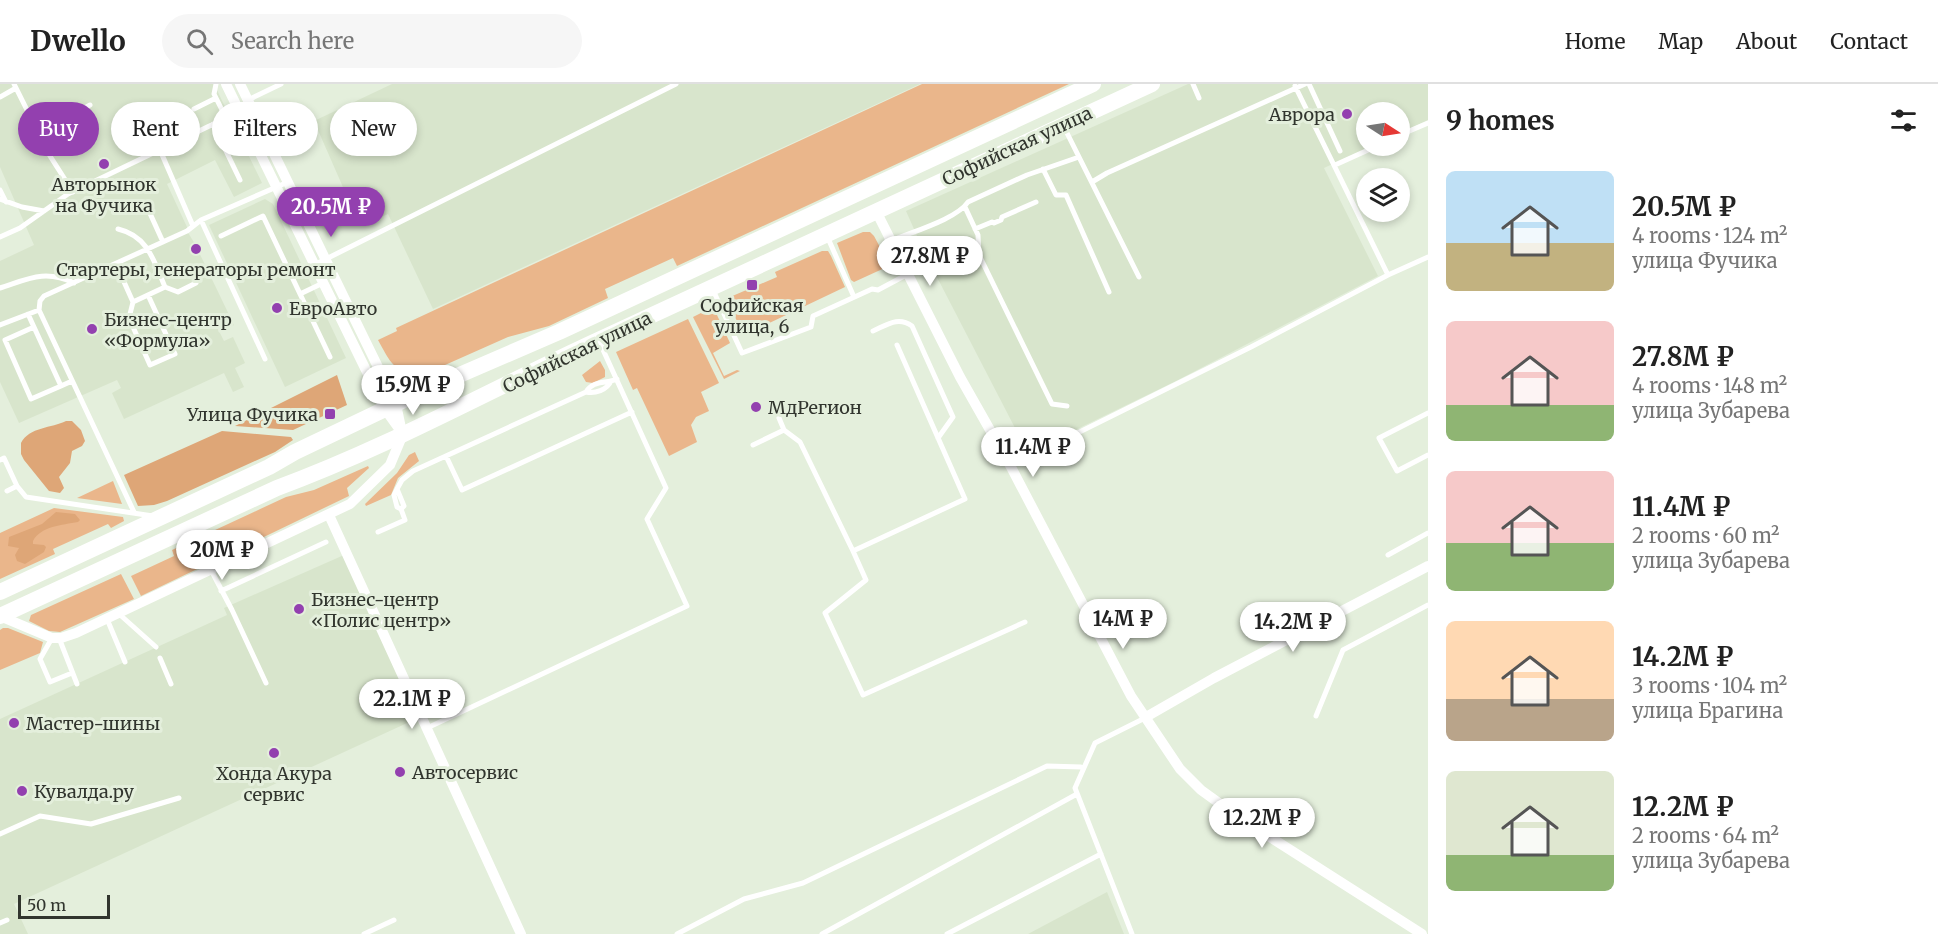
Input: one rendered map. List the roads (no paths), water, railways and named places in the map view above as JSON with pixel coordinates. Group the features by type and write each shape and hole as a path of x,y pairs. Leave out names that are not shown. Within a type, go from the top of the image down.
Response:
{"main road":[{"name":"Софийская улица","path":"0,592 269,467 390,406 559,332 1093,84"},
{"name":"Софийская улица","path":"0,616 277,488 310,476 403,434 599,340 1152,84"}],"street":[{"path":"226,84 233,102"},
{"path":"240,84 249,102"},
{"path":"260,156 323,283 390,406"},
{"path":"0,616 55,638 76,633 350,504 390,465 403,434 326,260 275,156"},
{"path":"876,211 960,377 1011,467 1115,666 1180,769 1201,790 1237,816 1422,934"},
{"path":"329,515 521,934"},
{"path":"1146,717 1214,678 1428,566"}],"lane":[{"path":"216,84 214,94 218,102"},
{"path":"251,102 281,84"},
{"path":"314,265 676,84"},
{"path":"1193,84 1199,98"},
{"path":"1284,84 1287,91"},
{"path":"1092,182 1287,91 1295,85 1307,84 1340,151"},
{"path":"1295,85 1388,275"},
{"path":"0,97 15,86 23,102"},
{"path":"200,106 216,98"},
{"path":"1410,131 1428,123"},
{"path":"1063,125 1139,277"},
{"path":"50,156 73,192"},
{"path":"0,237 20,228 73,192 148,156"},
{"path":"163,156 193,226"},
{"path":"228,156 240,180"},
{"path":"1335,165 1356,156"},
{"path":"891,241 947,217 965,207 969,202 1044,169 1079,157"},
{"path":"1044,169 1056,195 1066,195 1109,291"},
{"path":"134,512 39,310 40,301 44,296 163,242 201,220 288,182"},
{"path":"0,190 3,201 44,211"},
{"path":"975,229 1001,220 1002,217 1036,202"},
{"path":"965,207 978,235 979,255 1052,404 1067,406"},
{"path":"148,209 163,242"},
{"path":"221,236 263,216 330,357"},
{"path":"201,220 265,359"},
{"path":"118,229 130,232 142,241 165,287 178,292 196,284"},
{"path":"826,234 854,297"},
{"path":"1011,467 1428,256"},
{"path":"116,264 133,302 129,318 150,365 175,354 148,295"},
{"path":"712,288 742,353 811,327 813,316 872,289 878,290 908,274"},
{"path":"0,288 40,275 58,276 74,283"},
{"path":"300,294 323,283"},
{"path":"133,302 165,287"},
{"path":"0,325 39,310"},
{"path":"28,314 61,386"},
{"path":"873,330 897,320 904,320 912,326 952,417 938,438"},
{"path":"34,327 5,340 32,399 72,381"},
{"path":"427,728 687,606 647,519 666,488 632,412 614,380 599,340"},
{"path":"853,551 965,499 897,345"},
{"path":"378,532 405,520 401,509 404,506 403,501 398,489 406,476 586,392 589,387 597,383 614,380"},
{"path":"446,456 462,490 632,412"},
{"path":"1428,413 1379,438 1397,471 1428,455"},
{"path":"779,418 784,430 800,442 866,580 825,613 863,695 1025,622"},
{"path":"753,445 784,430"},
{"path":"0,460 4,458 17,486 26,497 161,517"},
{"path":"7,491 17,486"},
{"path":"1388,555 1428,533"},
{"path":"221,591 326,542"},
{"path":"211,570 266,683"},
{"path":"1316,716 1343,650 1428,605"},
{"path":"118,613 156,647"},
{"path":"107,619 125,662"},
{"path":"72,673 50,682 40,659 55,638 72,673 77,684"},
{"path":"160,658 171,684"},
{"path":"1132,934 1075,788 1095,743 1146,717"},
{"path":"677,934 744,899 803,882 1047,766 1082,767"},
{"path":"822,934 1077,794"},
{"path":"0,834 40,816 91,824 178,798"},
{"path":"947,934 1101,854"},
{"path":"0,923 7,920"},
{"path":"364,934 375,932 394,920"}],"place":[{"name":"Аврора","path":"1347,114"},
{"name":"Авторынок на Фучика","path":"104,164"},
{"name":"Стартеры, генераторы ремонт","path":"196,249"},
{"name":"Софийская улица, 6","path":"752,285"},
{"name":"ЕвроАвто","path":"277,308"},
{"name":"Бизнес-центр «Формула»","path":"92,329"},
{"name":"МдРегион","path":"756,407"},
{"name":"Улица Фучика","path":"330,414"},
{"name":"Бизнес-центр «Полис центр»","path":"299,609"},
{"name":"Мастер-шины","path":"14,723"},
{"name":"Хонда Акура сервис","path":"274,753"},
{"name":"Автосервис","path":"400,772"},
{"name":"Кувалда.ру","path":"22,791"}]}
